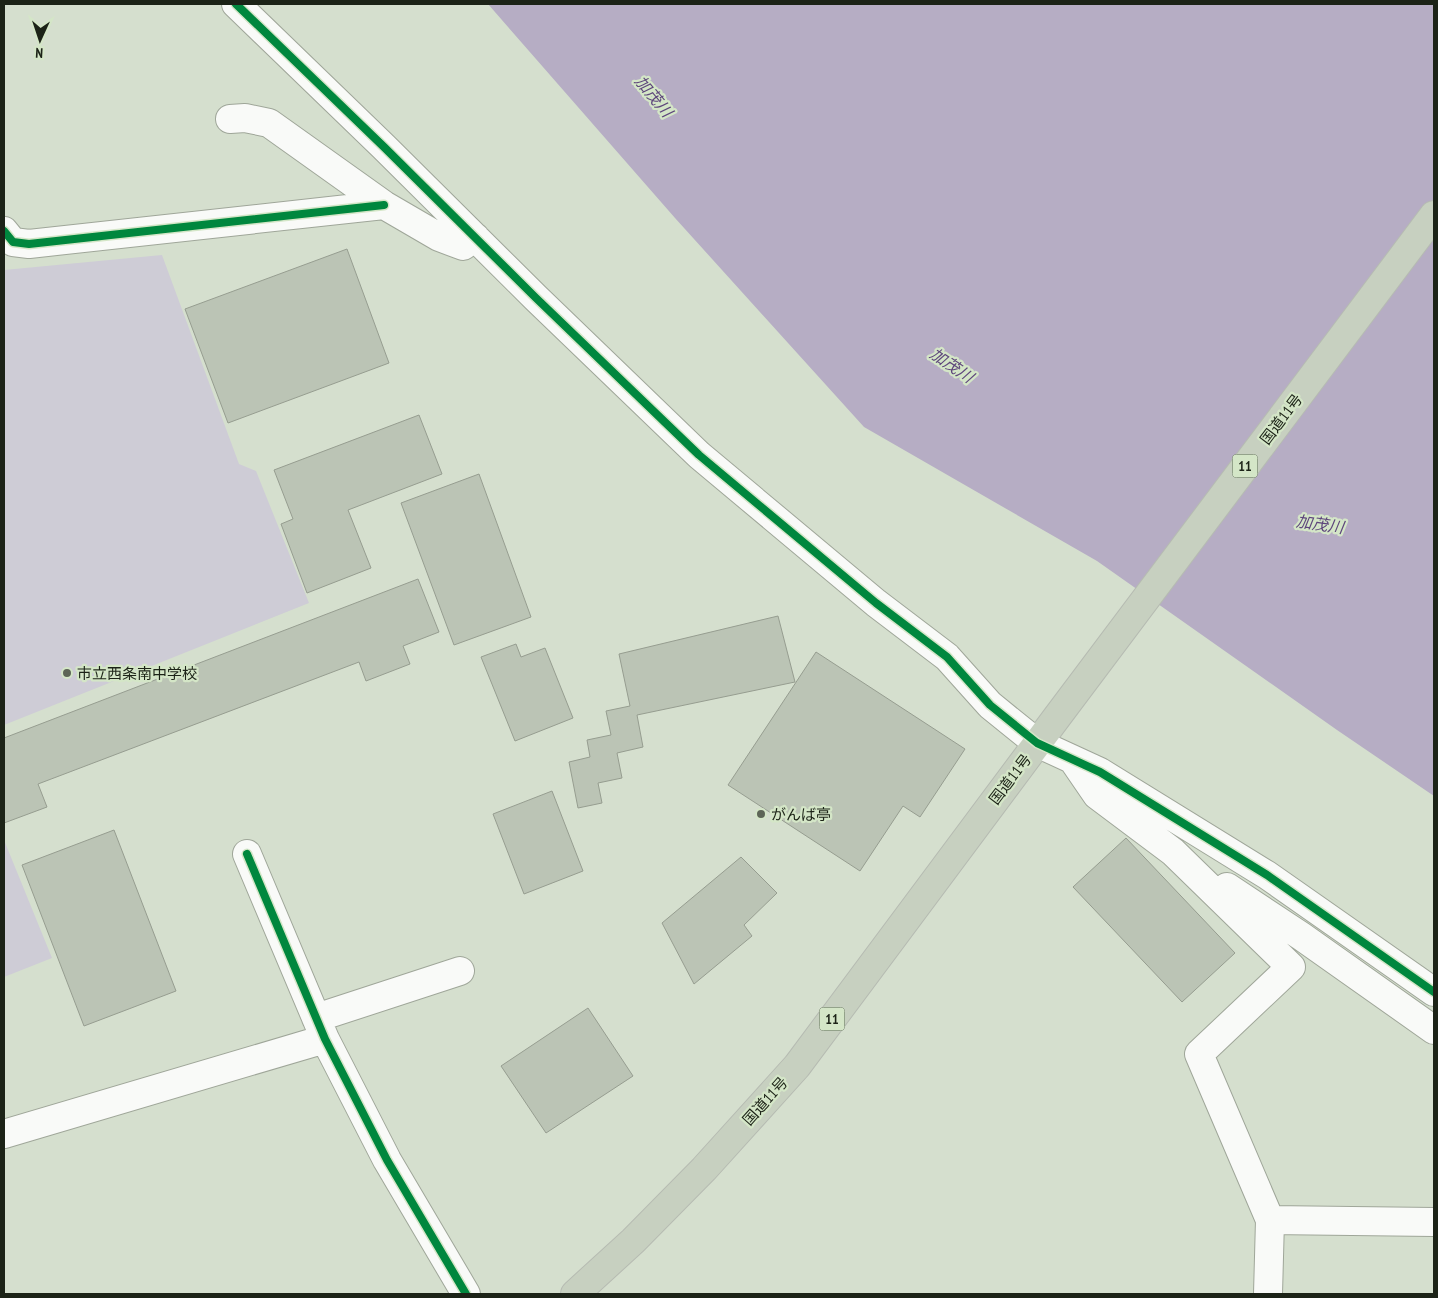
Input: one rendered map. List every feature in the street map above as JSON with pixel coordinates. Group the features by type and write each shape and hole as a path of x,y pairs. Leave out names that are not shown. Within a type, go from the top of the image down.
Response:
{"highway":[{"name":"国道11号","path":"575,1294 640,1235 704,1169 797,1066 1434,215"}],"street":[{"path":"236,4 699,455 876,604 947,658 990,705 1037,743 1100,772 1267,875 1434,992"},
{"path":"230,119 245,118 269,123 384,205 439,237 463,246 475,237"},
{"path":"4,231 14,242 29,244 384,205"},
{"path":"1072,759 1097,795 1173,852 1302,936 1434,1030"},
{"path":"1173,852 1291,967 1199,1054 1270,1220 1268,1294"},
{"path":"247,854 320,1028 387,1160 466,1294"},
{"path":"4,1134 320,1028 460,972"},
{"path":"1270,1220 1434,1222"}],"shaded area":[{"path":"162,255 239,464 256,471 309,603 4,725 4,270"},
{"path":"4,840 52,958 4,977"}],"water":[{"name":"加茂川","path":"488,4 1434,4 1434,796 1097,561 864,427 675,218"}],"building":[{"path":"347,249 389,363 228,423 185,309"},
{"path":"419,415 442,474 348,510 371,568 307,593 281,524 293,519 274,470"},
{"path":"479,474 531,617 454,645 401,503"},
{"path":"418,579 439,632 403,646 410,664 366,681 359,662 38,784 47,807 4,823 4,738"},
{"path":"778,616 795,682 637,715 643,747 617,753 622,778 598,783 602,803 578,808 569,762 590,757 587,740 611,735 606,711 630,706 619,654"},
{"path":"516,644 521,657 545,648 573,718 515,741 481,657"},
{"path":"816,652 965,749 920,817 903,806 860,871 728,785"},
{"path":"552,791 583,871 524,894 493,814"},
{"path":"114,830 176,991 84,1026 22,865"},
{"path":"1126,838 1235,953 1182,1002 1073,887"},
{"path":"741,857 777,893 744,925 752,936 694,984 662,923"},
{"path":"588,1008 633,1076 546,1133 501,1066"}],"cycle path":[{"path":"236,4 699,455 876,603 947,657 990,705 1037,743 1100,772 1267,875 1434,992"},
{"path":"4,231 13,242 29,244 384,205"},
{"path":"247,854 325,1039 387,1160 466,1294"}],"place":[{"name":"市立西条南中学校","path":"67,673"},
{"name":"がんば亭","path":"761,814"}]}
